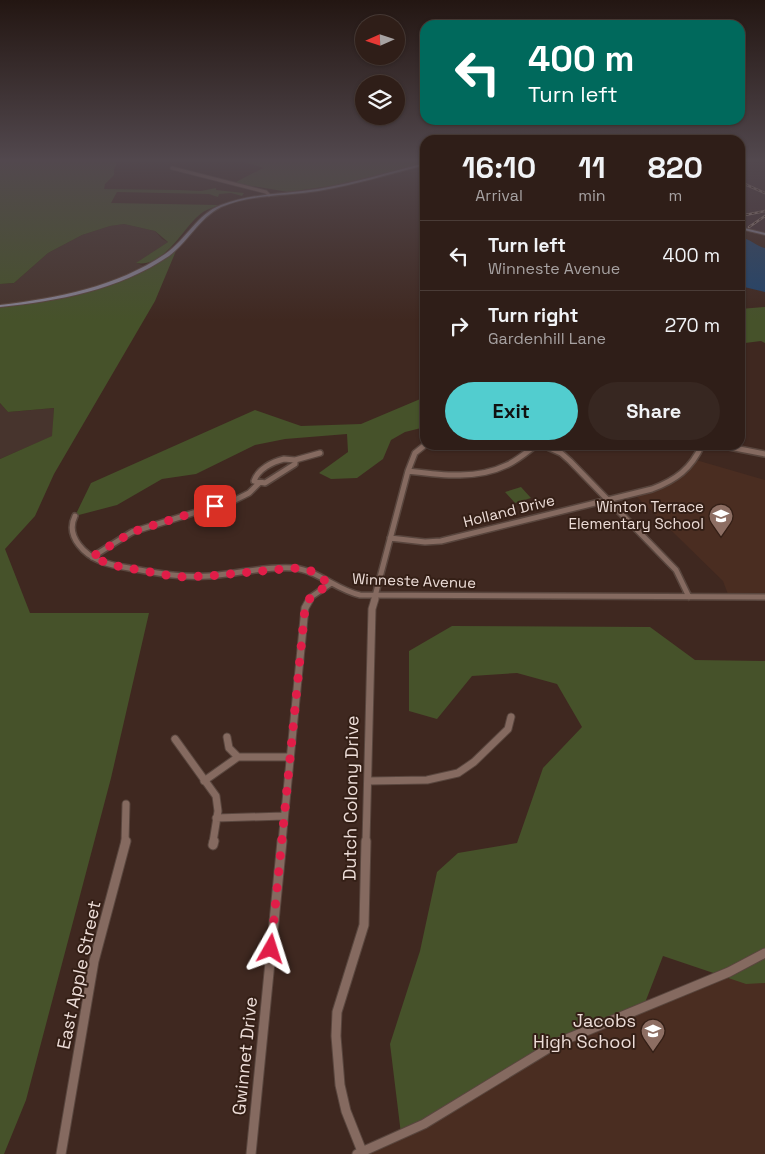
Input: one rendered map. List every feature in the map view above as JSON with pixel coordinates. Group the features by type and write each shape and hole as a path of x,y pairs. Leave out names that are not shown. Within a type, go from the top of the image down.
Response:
{"main road":[{"path":"0,306 63,296 131,275 174,250 208,213"},
{"path":"745,229 765,234"}],"street":[{"name":"Dutch Colony Drive","path":"360,1153 346,1111 340,1085 336,1036 337,1012 364,925 369,667 372,614 408,471 415,453 420,449"},
{"path":"408,471 451,476 486,473 510,464 529,450"},
{"path":"553,450 566,457 676,570 689,597"},
{"name":"Holland Drive","path":"390,538 424,542 441,541 652,488 679,476 696,460 700,450"},
{"path":"745,450 765,454"},
{"path":"295,460 295,464 291,468 276,474 265,483 254,481 265,467 282,459 295,460 320,453"},
{"path":"92,557 132,532 235,500 249,493 259,483"},
{"name":"Winneste Avenue","path":"75,516 72,524 73,535 80,547 92,557 112,565 177,577 294,568 311,571 348,593 376,595 765,597"},
{"name":"Gwinnet Drive","path":"250,1154 306,604 311,596 330,584"},
{"path":"368,781 427,780 458,773 474,762 508,729 511,717"},
{"path":"227,737 229,748 238,757"},
{"path":"175,739 216,796 218,805 213,845"},
{"path":"204,781 238,757 290,757"},
{"name":"East Apple Street","path":"61,1154 94,961 123,856 126,804"},
{"path":"216,818 284,816"},
{"path":"360,1153 424,1124 557,1044 728,972 765,953"}],"shaded area":[{"path":"745,213 765,213 765,233 745,228"},
{"path":"124,224 155,231 162,239 168,242 137,263 146,267 107,283 63,296 0,306 0,284 14,283 48,253 82,235 110,226"},
{"path":"0,403 8,412 54,408 53,436 0,459"},
{"name":"Winton Terrace Elementary School","path":"696,460 765,480 765,597 729,597 723,581 633,493 662,485"},
{"name":"Jacobs High School","path":"765,953 765,1154 363,1154 538,1054"}],"green space":[{"path":"0,213 202,213 165,253 147,263 136,263 168,242 155,231 124,224 110,226 82,235 48,253 14,283 0,284"},
{"path":"178,246 155,301 54,474 35,516 5,549 30,613 149,613 111,778 26,1100 4,1154 0,1154 0,459 52,436 54,408 8,412 0,403 0,306 54,298 108,284 142,269"},
{"path":"765,307 765,343 761,341 745,343 745,309"},
{"path":"420,399 420,428 405,432 391,440 383,459 357,478 331,479 319,473 348,452 347,434 285,439 255,445 196,474 162,479 117,505 75,516 91,483 255,410 301,426 361,424"},
{"path":"521,487 531,498 515,503 505,492"},
{"path":"452,626 650,627 695,660 765,661 765,983 746,984 663,956 643,1008 557,1043 401,1134 390,1044 420,951 437,872 458,853 517,843 543,768 582,727 557,684 517,673 472,676 437,719 409,711 409,651"}],"water":[{"path":"745,238 765,248 765,292 745,287"}],"railway":[{"path":"745,215 756,213"},
{"path":"749,227 765,216"}],"place":[{"name":"Winton Terrace Elementary School","path":"721,537"},
{"name":"Jacobs High School","path":"653,1052"}],"route":[{"path":"215,506 132,532 92,557 106,564 177,577 208,576 285,568 303,569 311,571 330,584 311,596 305,608 271,949"}]}
